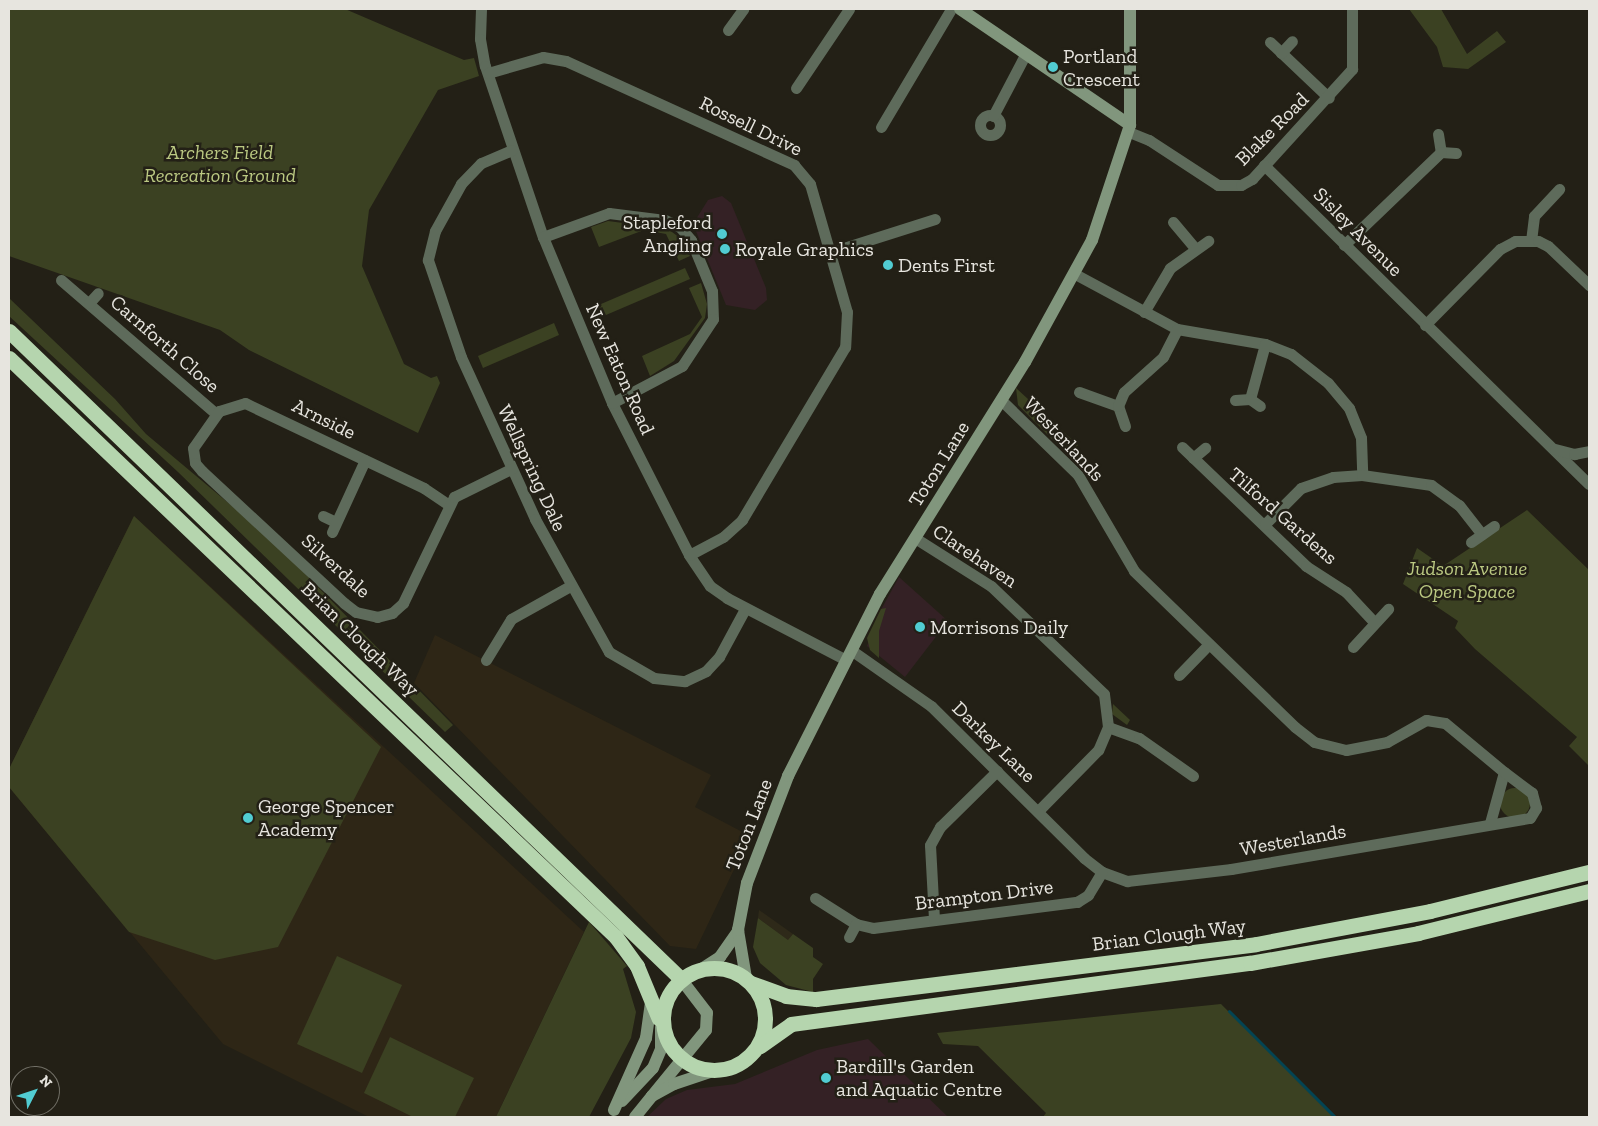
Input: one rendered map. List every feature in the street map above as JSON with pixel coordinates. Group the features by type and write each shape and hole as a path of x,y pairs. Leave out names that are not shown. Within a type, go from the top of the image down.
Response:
{"highway":[{"name":"Brian Clough Way","path":"9,331 680,979"},
{"name":"Brian Clough Way","path":"9,358 616,937 629,952 650,995 660,1023 685,1060"},
{"name":"Brian Clough Way","path":"700,970 728,971 786,996 816,999 1256,944 1430,911 1589,872"},
{"name":"Brian Clough Way","path":"716,1070 746,1060 760,1046 791,1024 1250,963 1418,933 1589,891"},
{"path":"660,1023 666,997 680,979 700,970"},
{"path":"748,981 764,1008 760,1046"},
{"path":"685,1060 716,1070"}],"main road":[{"path":"960,9 1129,128"},
{"name":"Toton Lane","path":"748,981 738,930 746,883 767,822 848,655 915,538 1075,274 1098,224 1129,128 1130,9"},
{"name":"Toton Lane","path":"700,970 720,956 738,930"},
{"path":"635,1117 702,1038 708,1022 702,1005 680,979"},
{"path":"612,1114 646,1038 650,995"},
{"path":"612,1114 653,1068 660,1049 660,1023"},
{"path":"652,1096 674,1084 716,1070"}],"street":[{"name":"New Eaton Road","path":"481,9 480,40 488,73 512,150 543,237 612,403 689,555 710,586 745,609 848,655"},
{"path":"728,30 743,9"},
{"path":"796,88 849,9"},
{"path":"881,127 951,9"},
{"name":"Blake Road","path":"1129,128 1218,185 1241,185 1264,165 1329,98 1352,69 1352,9"},
{"path":"1281,53 1292,41"},
{"path":"1270,42 1329,98"},
{"path":"993,116 1025,55"},
{"name":"Rossell Drive","path":"488,73 532,58 557,58 794,165 810,184 847,312 845,347 742,520 723,537 689,555"},
{"path":"1438,134 1441,152"},
{"name":"Wellspring Dale","path":"512,150 481,163 466,177 435,231 428,255 433,285 510,469 570,586 609,652 627,666 668,682 696,678 713,665 745,609"},
{"path":"1344,245 1441,152 1456,153"},
{"name":"Sisley Avenue","path":"1264,165 1589,484"},
{"path":"1531,241 1534,216 1559,189"},
{"path":"543,237 609,212 665,220 680,227 690,240 712,291 713,319 682,366 612,403"},
{"path":"831,252 934,219"},
{"path":"1173,222 1195,248"},
{"path":"1144,312 1170,268 1195,248 1208,241"},
{"path":"1425,325 1500,249 1515,241 1531,241 1548,246 1589,285"},
{"path":"1075,274 1176,329 1265,344 1290,354 1340,396 1358,425 1362,475"},
{"name":"Carnforth Close","path":"62,280 216,414"},
{"name":"Carnforth Close","path":"89,303 98,293"},
{"path":"1125,426 1118,406 1128,385 1163,357 1176,329"},
{"path":"1250,399 1265,344"},
{"path":"1078,392 1118,406"},
{"path":"1235,400 1250,399 1260,406"},
{"name":"Westerlands","path":"1000,400 1078,475 1134,571 1314,742 1364,749 1387,742 1426,720 1438,721 1458,732 1504,772 1532,793 1535,813 1522,821 1490,823 1154,881 1127,881 1102,872"},
{"name":"Arnside","path":"192,448 216,414 236,403 250,404 424,488 449,505"},
{"name":"Tilford Gardens","path":"1182,447 1265,524 1306,566 1346,592 1372,620"},
{"path":"1551,447 1564,453 1589,451"},
{"name":"Silverdale","path":"192,448 194,463 202,471 344,603 363,614 385,615 403,603 449,505 460,492 510,469"},
{"path":"1193,458 1205,448"},
{"path":"323,516 334,527 365,460"},
{"path":"1265,524 1301,488 1333,477 1362,475 1431,485 1459,505 1482,534"},
{"path":"1471,542 1494,526"},
{"name":"Clarehaven","path":"915,538 991,586 1095,682 1108,706 1108,727"},
{"path":"486,660 511,619 570,586"},
{"path":"1353,646 1372,620 1388,609"},
{"path":"1180,675 1209,644"},
{"name":"Darkey Lane","path":"848,655 919,696 1102,872"},
{"path":"1038,811 1092,758 1108,727 1139,738 1193,776"},
{"path":"934,919 930,844 940,827 997,771"},
{"path":"1490,823 1504,772"},
{"name":"Brampton Drive","path":"815,898 856,924 873,928 1078,902 1088,895 1102,872"},
{"path":"849,937 856,924"}],"shaded area":[{"path":"722,196 731,203 766,288 767,300 755,310 726,305 693,224 708,200"},
{"name":"George Spencer Academy","path":"134,516 584,932 496,1117 369,1117 223,1044 9,787 9,769"},
{"path":"899,577 948,621 905,677 867,646 877,617"},
{"path":"435,635 711,775 695,807 750,836 696,949 670,946 414,683"},
{"path":"759,910 793,934 789,941 758,918"},
{"name":"Bardill's Garden and Aquatic Centre","path":"868,1039 948,1117 647,1117 666,1099 687,1090 735,1084 817,1050"}],"green space":[{"name":"Archers Field Recreation Ground","path":"9,9 345,9 464,60 474,58 479,76 438,90 369,210 362,266 404,364 431,378 437,376 440,383 418,433 249,350 220,330 9,256"},
{"path":"1409,9 1441,9 1467,54 1497,31 1506,42 1468,69 1443,67 1437,47"},
{"path":"608,221 668,229 680,238 690,256 679,261 666,234 644,230 599,247 591,227"},
{"path":"685,268 690,279 599,318 594,307"},
{"path":"701,283 707,304 705,318 674,361 650,376 642,356 690,334 702,317 689,288"},
{"path":"9,298 115,399 146,434 269,537 453,725 445,732 178,472 9,316"},
{"path":"554,323 559,335 483,368 478,356"},
{"path":"1016,388 1078,445 1069,456 1018,405"},
{"name":"Judson Avenue Open Space","path":"1527,510 1589,570 1589,766 1569,746 1577,737 1475,649 1455,628 1458,621 1403,584 1417,548 1443,566"},
{"path":"134,516 381,747 278,947 215,960 129,932 9,787 9,769"},
{"path":"886,608 879,631 879,658 870,650 867,638 881,609"},
{"path":"1113,704 1130,720 1127,725 1112,714"},
{"path":"1515,788 1526,792 1530,803 1526,814 1515,818 1504,814 1500,803 1504,792"},
{"path":"758,918 788,940 793,934 813,948 813,957 823,964 813,979 813,992 786,985 760,963 753,947"},
{"path":"589,922 627,966 623,969 636,1012 631,1038 589,1117 496,1117"},
{"path":"337,956 402,985 362,1073 297,1044"},
{"path":"1221,1004 1334,1117 1043,1117 1046,1113 978,1046 943,1044 937,1033"},
{"path":"390,1037 474,1078 455,1117 413,1117 364,1093"}],"waterway":[{"path":"1229,1011 1335,1117"}],"place":[{"name":"Portland Crescent","path":"1053,67"},
{"name":"Stapleford Angling","path":"722,234"},
{"name":"Royale Graphics","path":"725,249"},
{"name":"Dents First","path":"888,265"},
{"name":"Morrisons Daily","path":"920,627"},
{"name":"George Spencer Academy","path":"248,818"},
{"name":"Bardill's Garden and Aquatic Centre","path":"826,1078"}]}
